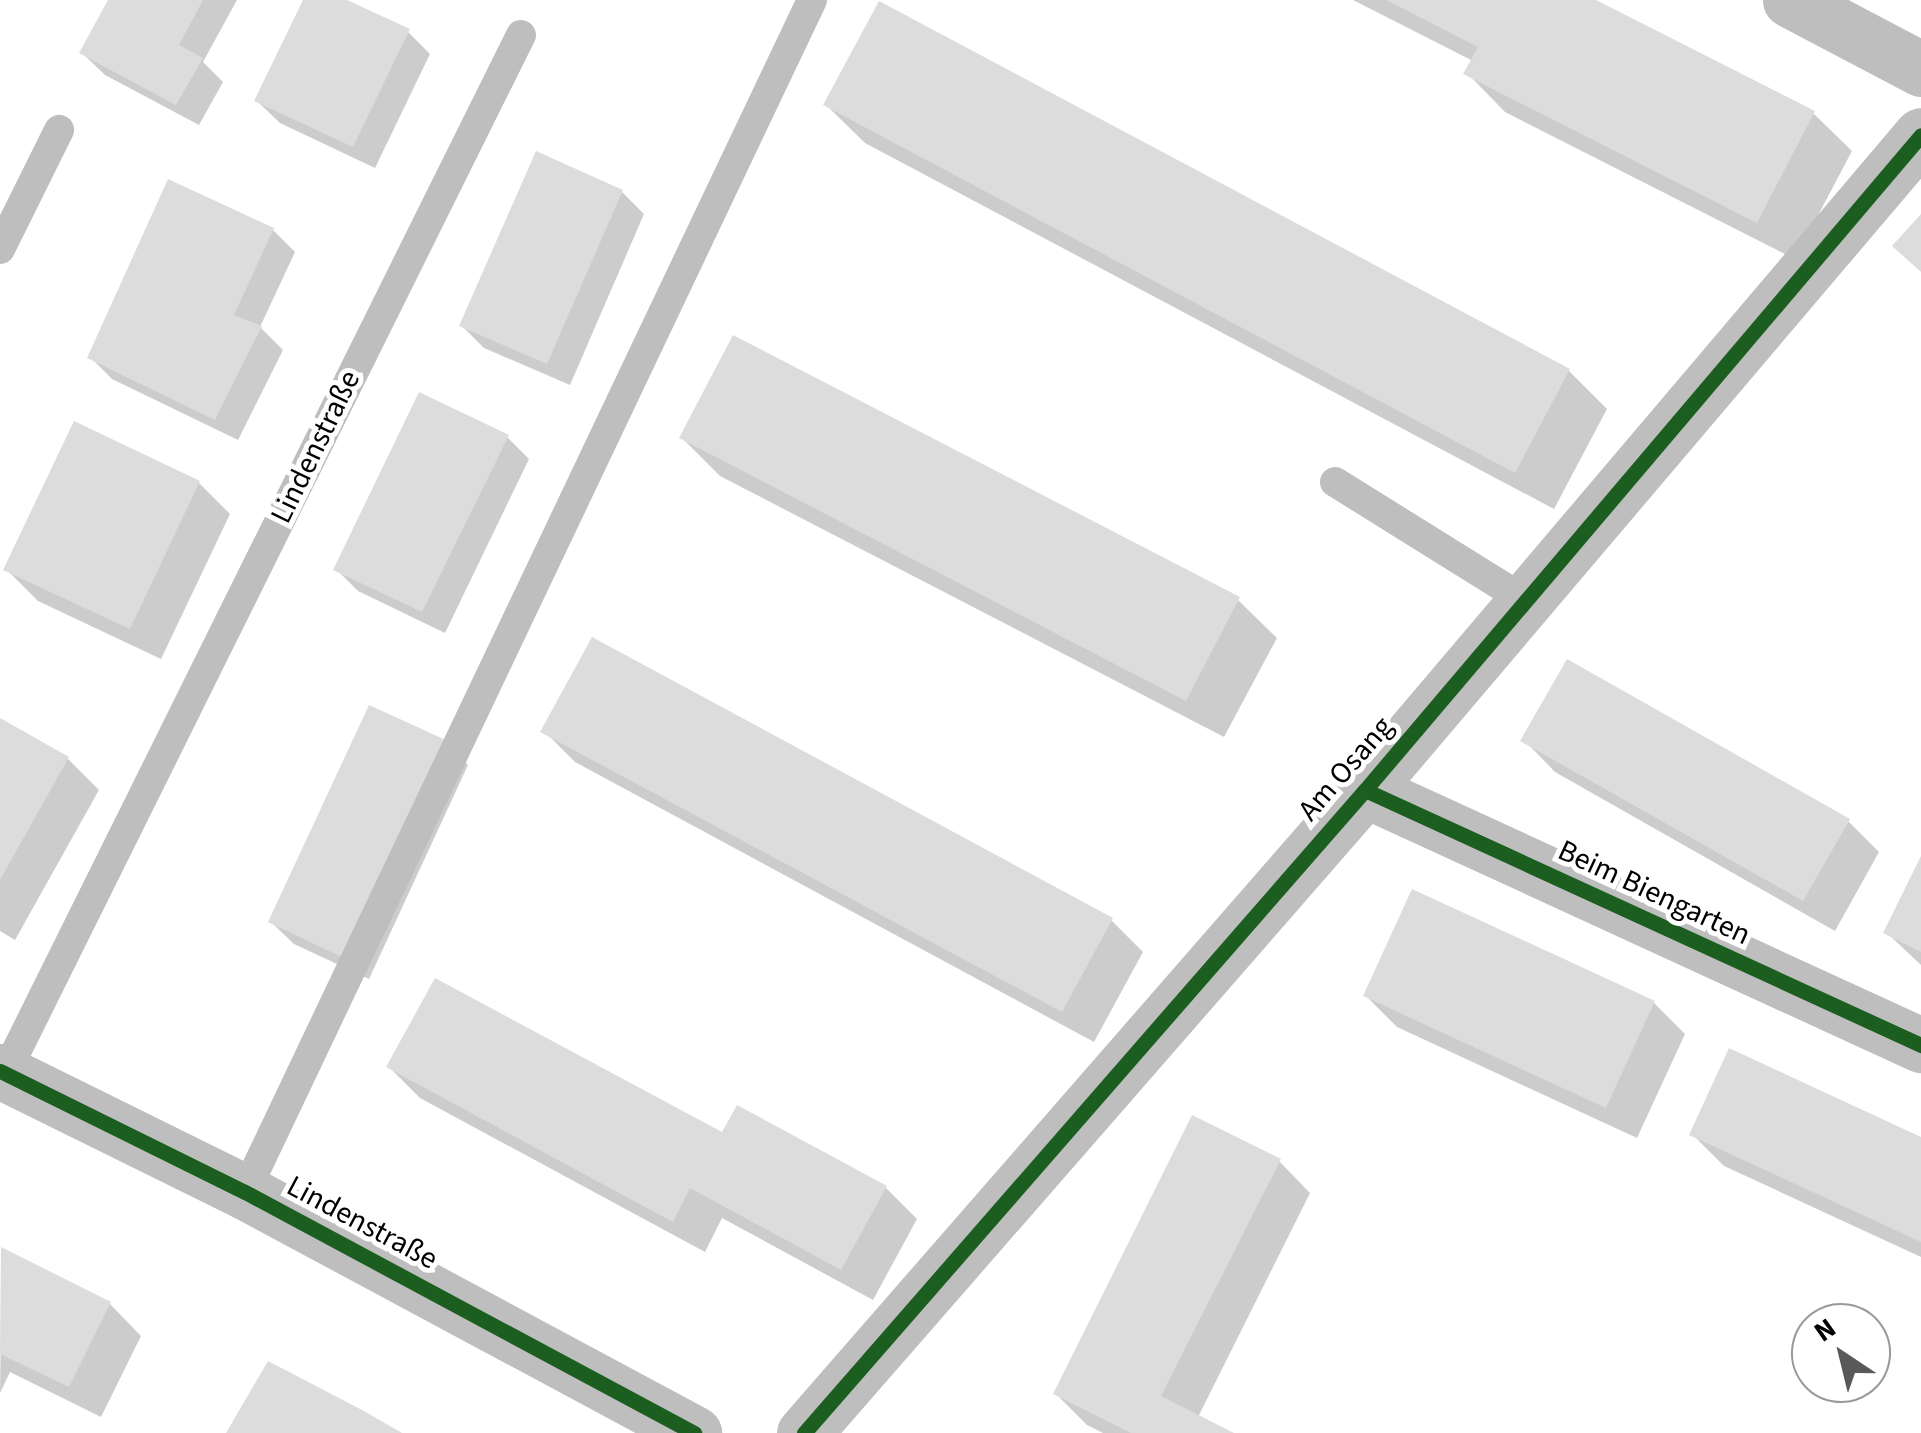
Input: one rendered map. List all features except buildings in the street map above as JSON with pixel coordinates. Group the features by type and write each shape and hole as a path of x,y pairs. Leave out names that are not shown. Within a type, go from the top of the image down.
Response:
{"street":[{"path":"1790,0 1921,69"},
{"name":"Am Osang","path":"804,1433 1365,790 1921,135"},
{"name":"Beim Biengarten","path":"1365,790 1921,1045"},
{"name":"Lindenstraße","path":"2,1073 245,1192 694,1433"}],"lane":[{"path":"245,1192 812,0"},
{"name":"Lindenstraße","path":"2,1073 522,35"},
{"path":"0,249 60,130"},
{"path":"1335,482 1526,601"}],"cycle path":[{"path":"804,1433 1365,790 1921,135"},
{"path":"1365,790 1921,1045"},
{"path":"0,1071 245,1192 694,1433"}]}
